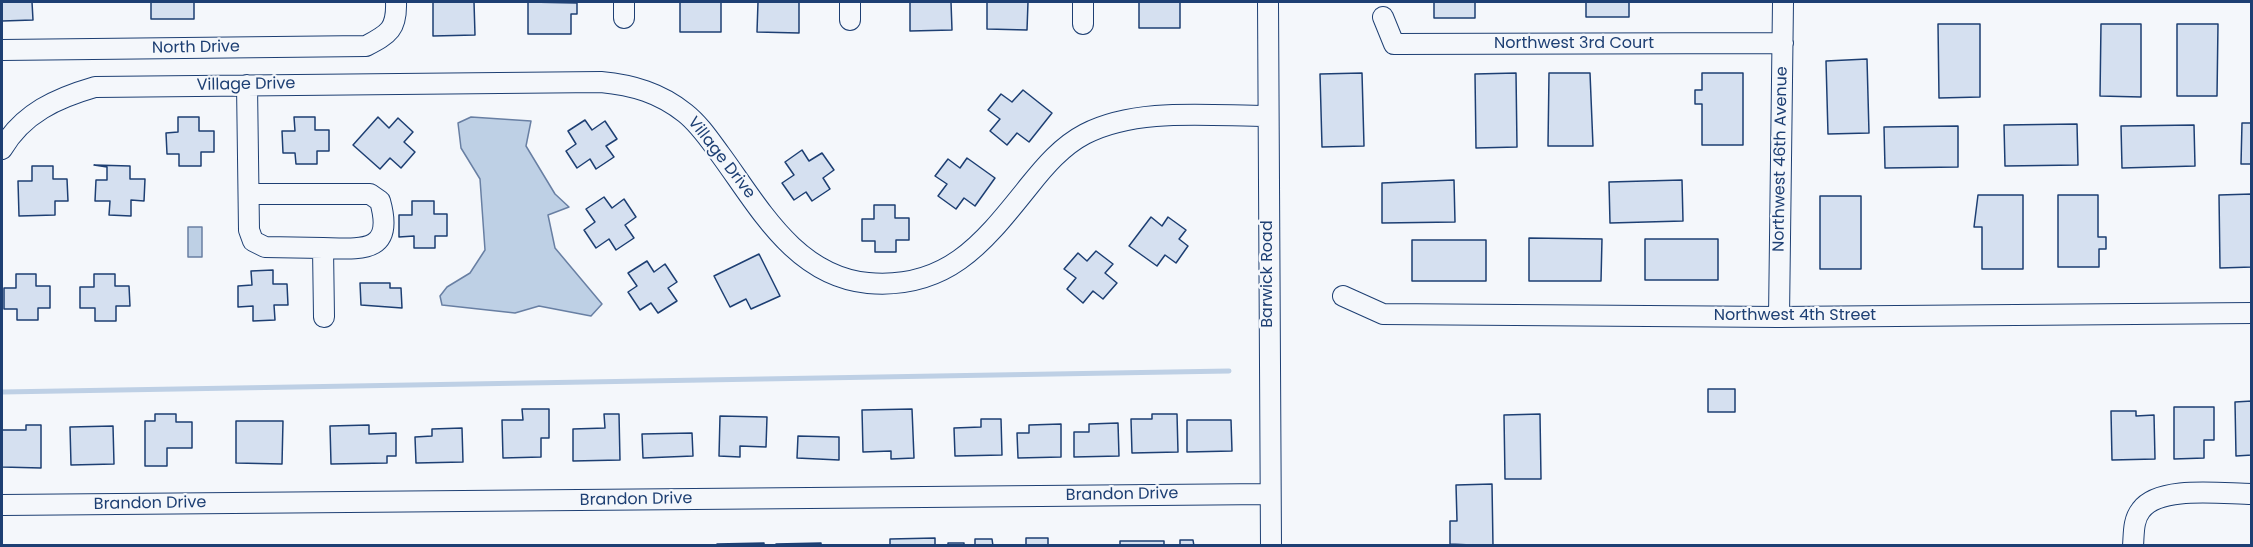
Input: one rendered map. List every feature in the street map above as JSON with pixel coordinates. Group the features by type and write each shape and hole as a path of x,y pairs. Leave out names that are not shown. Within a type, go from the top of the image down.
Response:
{"street":[{"name":"North Drive","path":"2,50 366,46 388,35 397,17 396,2"},
{"path":"1083,2 1083,24"},
{"name":"Barwick Road","path":"1268,2 1270,546"},
{"name":"Northwest 46th Avenue","path":"1779,317 1783,2"},
{"name":"Northwest 3rd Court","path":"1383,17 1394,44 1783,43"},
{"name":"Village Drive","path":"2,148 9,135 34,113 58,99 95,87 601,82 647,91 687,114 703,130 781,237 798,254 838,276 867,283 890,284 935,274 965,257 991,233 1047,164 1064,148 1104,125 1149,117 1268,116"},
{"path":"247,85 249,230 253,241 265,247 364,249 376,241 384,231 385,216 380,201 370,194 249,194"},
{"path":"322,248 324,317"},
{"name":"Northwest 4th Street","path":"1343,296 1383,314 1779,317 2252,313"},
{"name":"Brandon Drive","path":"2,505 1270,494"},
{"path":"2133,546 2135,521 2149,502 2171,494 2252,494"}],"water":[{"path":"471,117 531,121 526,146 555,194 569,207 548,215 555,248 602,304 591,316 539,306 515,313 442,305 440,296 447,287 470,273 485,250 480,179 461,148 458,123"},
{"path":"188,227 202,227 202,257 188,257"}],"building":[{"path":"2,2 32,2 33,20 2,21"},
{"path":"151,2 194,2 194,19 151,19"},
{"path":"433,2 474,2 475,35 433,36"},
{"path":"528,2 577,3 577,14 571,14 571,34 528,34"},
{"path":"680,2 721,2 721,32 680,32"},
{"path":"758,2 799,2 799,33 757,32"},
{"path":"910,2 951,2 952,30 910,31"},
{"path":"987,2 1028,2 1027,30 987,29"},
{"path":"1139,2 1180,2 1180,28 1139,28"},
{"path":"1434,2 1475,2 1475,18 1434,18"},
{"path":"1586,2 1629,2 1629,17 1586,17"},
{"path":"1938,24 1980,24 1980,97 1939,98"},
{"path":"2101,24 2141,24 2141,97 2100,96"},
{"path":"2177,24 2218,24 2217,96 2177,96"},
{"path":"1867,59 1869,133 1828,134 1826,61"},
{"path":"1362,73 1364,146 1322,147 1320,74"},
{"path":"1516,73 1517,147 1476,148 1475,74"},
{"path":"1549,73 1590,73 1593,146 1548,146"},
{"path":"1702,73 1743,73 1743,145 1702,145 1702,104 1695,104 1695,90 1702,90"},
{"path":"1023,90 1052,113 1029,142 1017,133 1007,145 990,131 1000,119 988,110 1001,94 1012,102"},
{"path":"178,117 199,117 199,131 214,131 214,152 201,152 201,166 179,166 179,154 167,154 166,133 178,132"},
{"path":"294,117 315,117 315,130 329,130 329,151 317,151 317,164 296,164 295,153 283,153 282,131 295,131"},
{"path":"378,117 389,128 398,118 413,132 404,142 415,152 401,168 390,158 380,169 353,145"},
{"path":"585,120 592,130 605,121 617,139 606,146 614,157 596,169 590,159 577,168 566,151 576,144 568,131"},
{"path":"2242,123 2252,123 2252,164 2241,164"},
{"path":"2077,124 2078,165 2005,166 2004,125"},
{"path":"2194,125 2195,166 2122,168 2121,126"},
{"path":"1958,126 1958,167 1885,168 1884,127"},
{"path":"802,150 809,161 822,153 834,170 823,178 830,189 812,201 806,192 794,200 782,183 794,175 785,162"},
{"path":"967,158 995,178 975,206 964,198 956,209 938,196 947,184 935,176 948,159 960,168"},
{"path":"94,165 130,166 130,179 145,179 144,201 131,200 131,216 109,215 110,201 95,201 96,180 107,180 107,167"},
{"path":"32,166 53,166 53,179 67,179 68,201 55,201 55,215 19,216 18,181 32,181"},
{"path":"1454,180 1455,222 1382,223 1382,183"},
{"path":"1682,180 1683,221 1610,223 1609,182"},
{"path":"2252,194 2252,267 2220,268 2219,195"},
{"path":"1978,195 2023,195 2023,269 1982,269 1982,227 1974,227"},
{"path":"2058,195 2098,195 2098,237 2106,237 2106,249 2099,249 2099,267 2058,267"},
{"path":"1820,196 1861,196 1861,269 1820,269"},
{"path":"604,197 612,208 624,199 636,217 625,225 634,238 616,250 609,239 596,248 584,230 595,222 586,209"},
{"path":"412,201 434,201 434,214 447,214 447,236 435,236 435,248 414,248 414,236 399,237 399,215 412,215"},
{"path":"874,205 895,205 895,218 909,218 909,240 896,240 896,252 875,252 875,241 862,241 862,219 874,219"},
{"path":"1151,217 1162,226 1168,217 1186,230 1179,239 1188,246 1176,263 1165,255 1157,266 1129,246"},
{"path":"1529,238 1602,239 1601,281 1529,281"},
{"path":"1645,239 1718,239 1718,280 1645,280"},
{"path":"1412,240 1486,240 1486,281 1412,281"},
{"path":"1096,251 1113,264 1105,273 1117,283 1103,299 1093,291 1083,303 1067,289 1076,278 1064,269 1078,253 1087,261"},
{"path":"759,254 780,296 751,309 746,299 730,307 714,276"},
{"path":"647,261 654,272 665,264 677,282 668,288 677,301 658,313 651,303 640,310 628,292 637,286 628,273"},
{"path":"273,270 273,284 287,284 288,305 274,305 275,320 253,321 253,306 238,307 238,286 252,285 251,271"},
{"path":"16,274 36,274 36,286 50,286 50,308 38,308 38,320 17,320 17,309 4,309 4,288 16,288"},
{"path":"94,274 115,274 115,286 129,286 130,306 116,306 116,321 95,321 95,308 80,308 80,287 94,287"},
{"path":"360,283 390,283 390,288 401,288 402,308 361,305"},
{"path":"1708,389 1735,389 1735,412 1708,412"},
{"path":"2252,401 2252,455 2236,456 2235,402"},
{"path":"2174,407 2214,407 2214,440 2204,440 2204,458 2174,459"},
{"path":"522,409 549,409 549,438 541,438 541,457 503,458 502,420 523,420"},
{"path":"912,409 914,458 891,459 891,451 863,452 862,410"},
{"path":"2111,411 2136,411 2136,416 2154,415 2155,459 2112,460"},
{"path":"155,414 176,414 176,422 192,422 192,448 167,448 167,466 145,466 145,421 155,421"},
{"path":"604,414 619,414 620,460 573,461 573,429 605,428"},
{"path":"1152,414 1177,414 1178,452 1132,453 1131,419 1152,419"},
{"path":"1540,414 1541,479 1505,479 1504,415"},
{"path":"720,416 767,417 766,447 740,446 740,457 719,456"},
{"path":"981,419 1001,419 1002,455 955,456 954,428 981,427"},
{"path":"1187,420 1231,420 1232,451 1187,452"},
{"path":"236,421 283,421 282,464 236,463"},
{"path":"1118,423 1119,456 1074,457 1074,432 1089,432 1089,424"},
{"path":"1061,424 1061,457 1018,458 1017,433 1029,433 1029,425"},
{"path":"26,425 41,425 41,468 2,467 2,430 26,430"},
{"path":"369,425 369,434 396,433 396,456 387,456 387,463 331,464 330,426"},
{"path":"113,426 114,464 71,465 70,427"},
{"path":"462,428 463,462 416,463 415,437 432,436 432,429"},
{"path":"692,433 693,456 643,458 642,434"},
{"path":"798,436 839,437 839,460 797,458"},
{"path":"1492,484 1493,546 1450,544 1450,521 1457,521 1456,485"},
{"path":"935,538 935,546 890,546 890,539"},
{"path":"1026,538 1048,538 1048,546 1026,546"},
{"path":"975,539 992,539 993,546 975,546"},
{"path":"1180,540 1193,540 1194,546 1180,546"},
{"path":"1120,541 1164,541 1164,546 1120,546"},
{"path":"764,543 764,546 717,546 717,544"},
{"path":"821,543 821,546 776,546 776,544"},
{"path":"948,543 964,543 964,546 948,546"}],"waterway":[{"path":"2,392 1229,371"}]}
